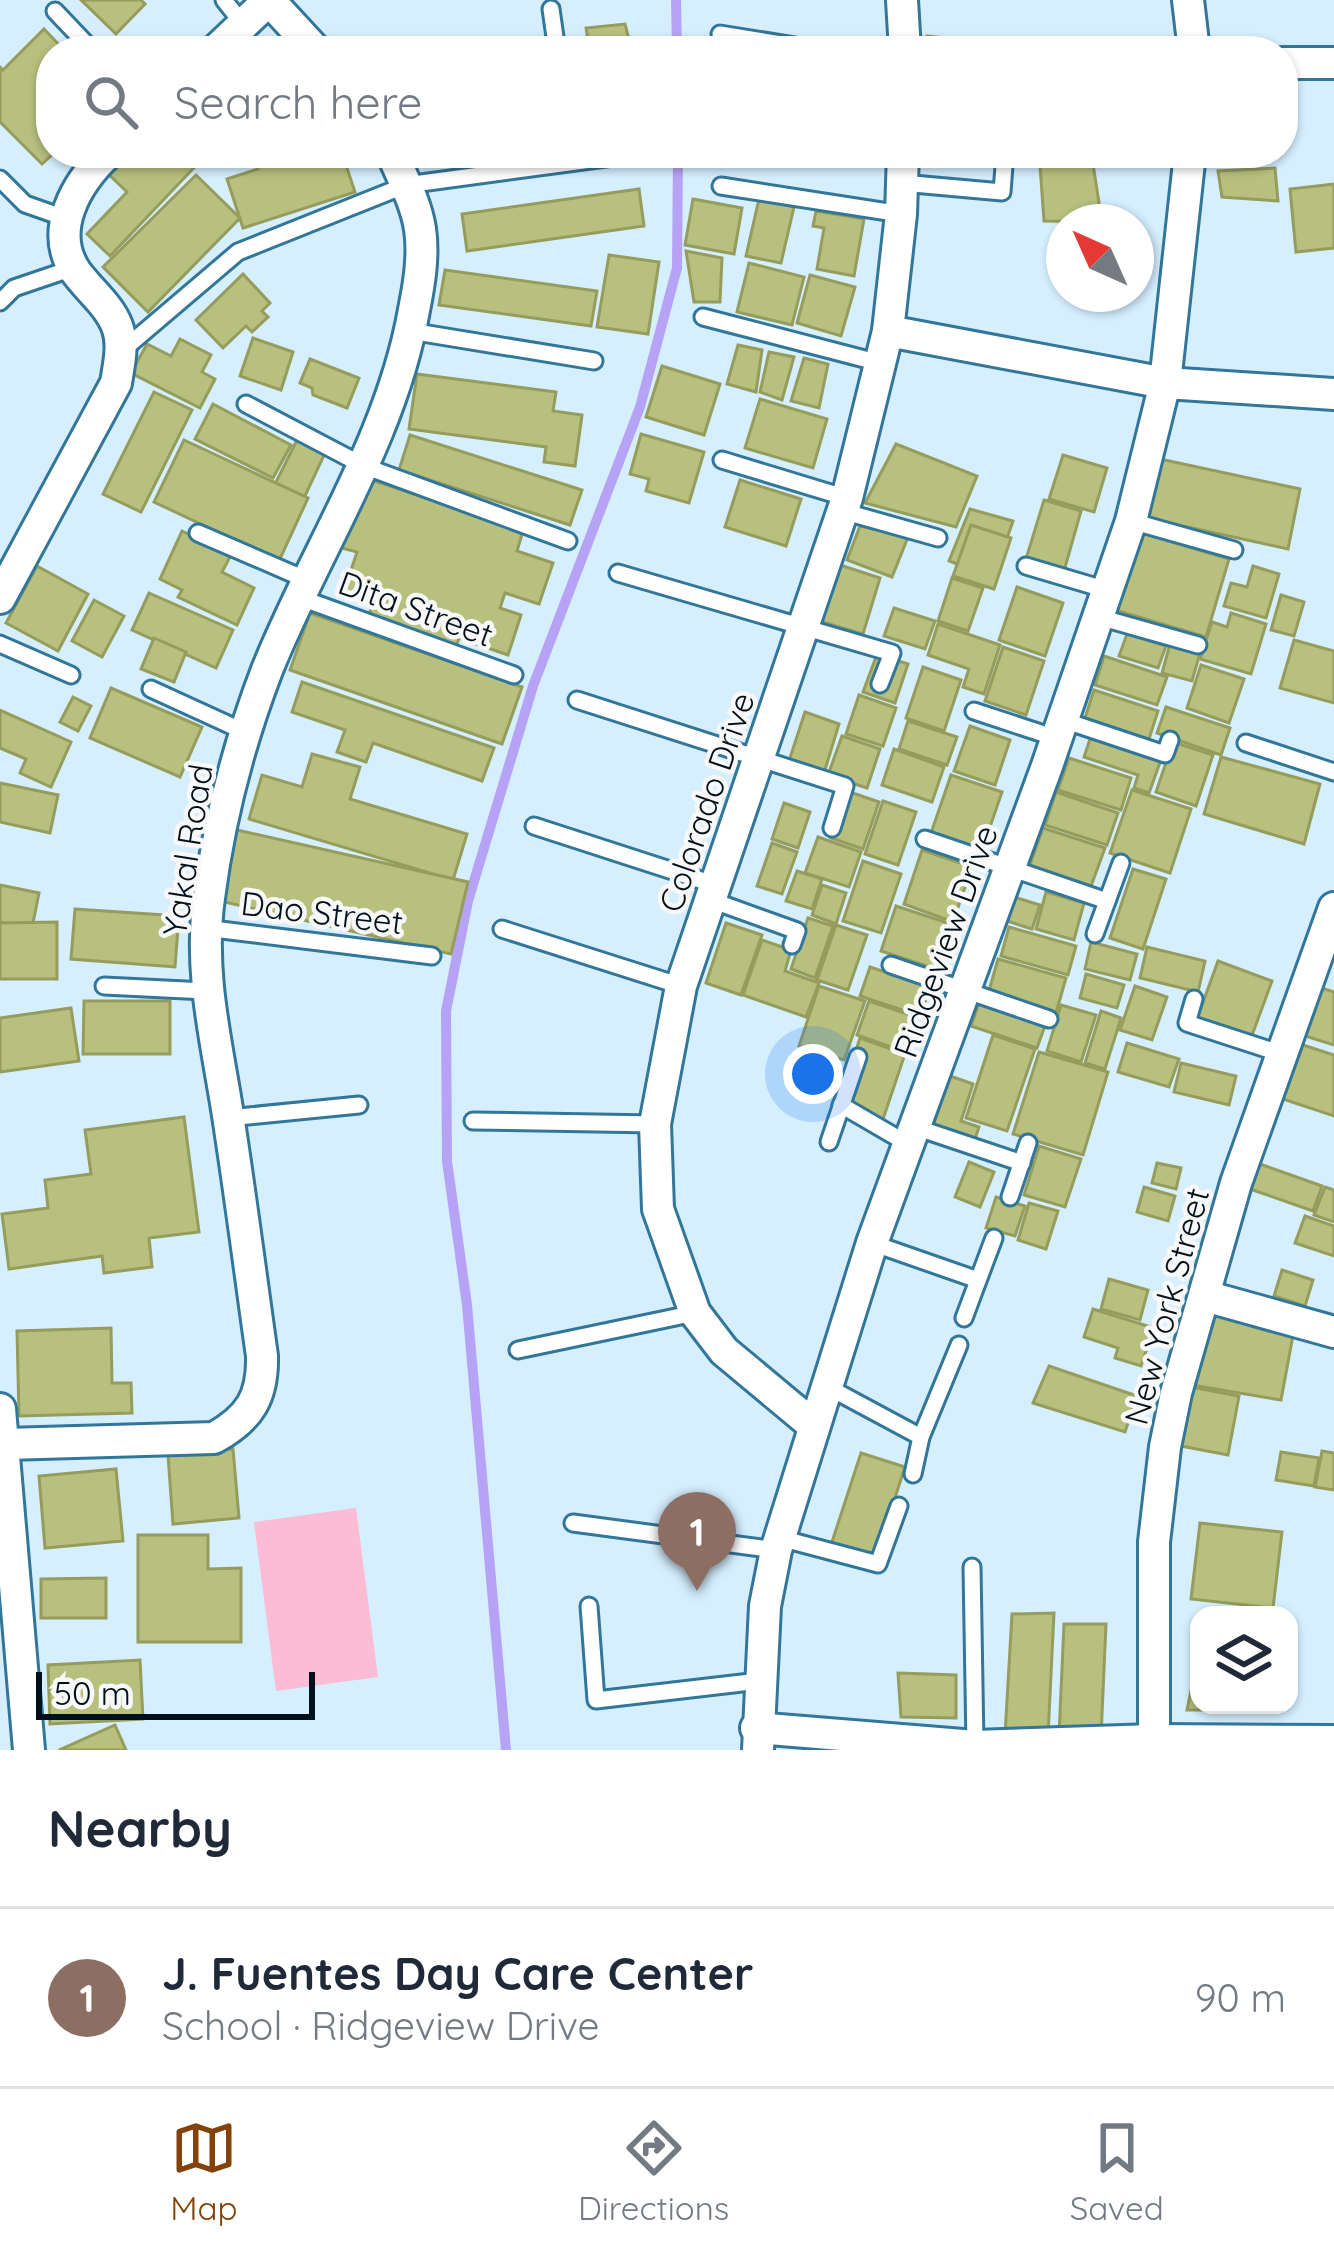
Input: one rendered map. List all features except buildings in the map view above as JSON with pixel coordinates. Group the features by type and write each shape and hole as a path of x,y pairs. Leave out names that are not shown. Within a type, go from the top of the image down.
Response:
{"street":[{"path":"234,12 269,0 302,36"},
{"path":"902,0 904,36"},
{"path":"1188,0 1192,36"},
{"path":"1298,63 1334,63"},
{"path":"4,580 116,382 122,352 118,327 73,268 65,243 65,218 77,190 95,168"},
{"name":"Yakal Road","path":"2,1426 214,1438 237,1426 254,1406 262,1383 228,1118 206,991 205,928 225,808 245,732 302,589 390,404 410,331 420,276 420,230 399,168"},
{"name":"Ridgeview Drive","path":"757,1739 765,1606 778,1544 826,1385 872,1243 1131,521 1165,383 1188,168"},
{"name":"Colorado Drive","path":"814,1426 724,1351 695,1313 658,1209 655,1124 681,986 844,505 888,331 902,183"},
{"path":"888,331 1165,383 1334,394"},
{"name":"New York Street","path":"1154,1740 1154,1542 1176,1393 1236,1183 1282,1054 1325,964 1334,908"},
{"path":"1205,1296 1334,1332"},
{"path":"2,1426 29,1750"},
{"path":"757,1739 975,1746 1334,1741"}],"lane":[{"path":"551,9 555,36"},
{"path":"55,11 79,36"},
{"path":"720,34 732,36"},
{"path":"122,352 238,252 406,184 505,168"},
{"path":"721,186 902,183 1002,192 1004,168"},
{"path":"0,179 25,204 65,218"},
{"path":"0,302 14,288 73,268"},
{"path":"703,317 880,363"},
{"path":"410,331 594,362"},
{"path":"246,404 364,466 568,541"},
{"path":"722,460 938,538"},
{"path":"1131,521 1234,550"},
{"name":"Dita Street","path":"198,533 302,589 514,675"},
{"path":"1026,566 1198,645"},
{"path":"618,573 892,652 880,684"},
{"path":"0,644 71,675"},
{"path":"151,689 245,732"},
{"path":"578,700 844,787 832,828"},
{"path":"974,711 1165,754 1170,740"},
{"path":"1246,743 1334,772"},
{"path":"534,826 714,892 797,931 792,946"},
{"path":"925,838 1107,901"},
{"path":"1095,934 1121,863"},
{"name":"Dao Street","path":"205,928 432,956"},
{"path":"502,929 681,986"},
{"path":"891,965 1049,1019"},
{"path":"104,986 206,991"},
{"path":"1194,1000 1187,1023 1282,1054"},
{"path":"829,1142 858,1057"},
{"path":"228,1118 359,1105"},
{"path":"841,1105 911,1135 1022,1163"},
{"path":"473,1121 655,1124"},
{"path":"1010,1197 1028,1143"},
{"path":"964,1318 994,1238"},
{"path":"872,1243 978,1280"},
{"path":"518,1350 695,1313"},
{"path":"913,1474 921,1437 958,1345"},
{"path":"826,1385 921,1437"},
{"path":"573,1523 778,1544 878,1564 899,1506"},
{"path":"972,1567 975,1746"},
{"path":"590,1606 596,1700 759,1682"}],"shaded area":[{"path":"356,1508 378,1677 276,1691 254,1522"}],"waterway":[{"path":"676,0 677,36"},
{"path":"506,1750 467,1305 447,1161 446,1011 468,901 533,686 640,407 677,268 678,168"}],"place":[{"name":"J. Fuentes Day Care Center","path":"697,1591"}]}
